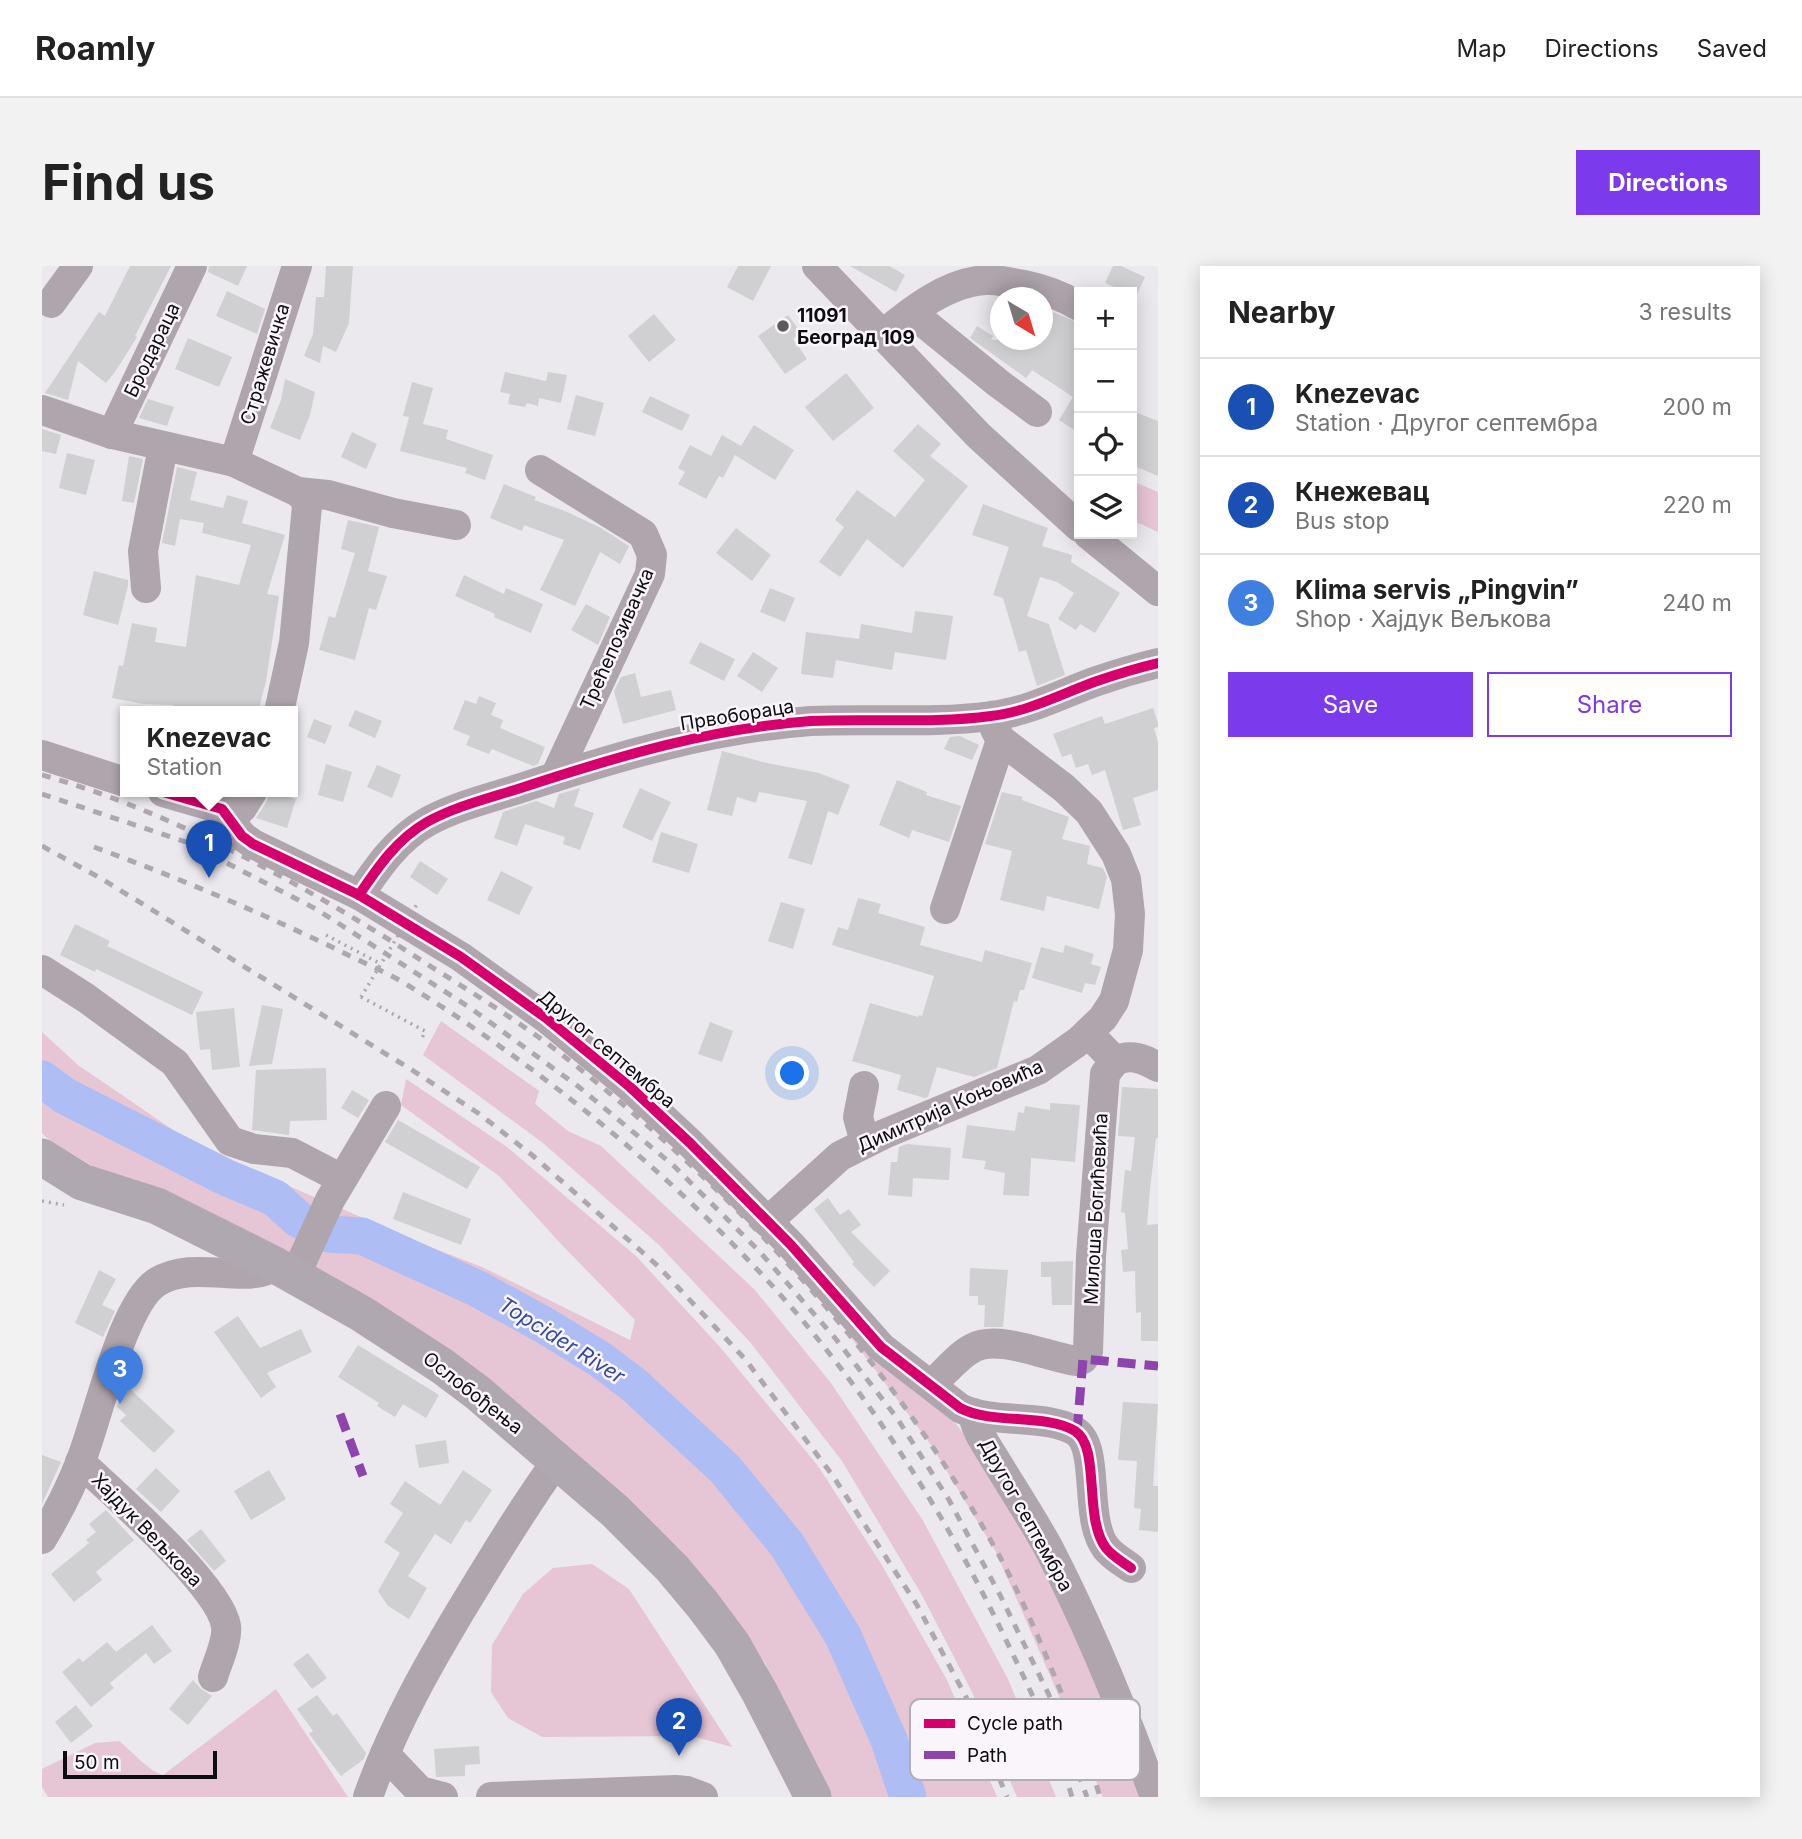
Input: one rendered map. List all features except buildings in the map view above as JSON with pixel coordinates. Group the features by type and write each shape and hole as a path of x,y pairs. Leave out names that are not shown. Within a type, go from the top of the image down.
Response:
{"main road":[{"name":"Ослобођења","path":"42,1157 82,1182 157,1206 292,1264 442,1366 478,1394 615,1511 672,1568 703,1605 732,1644 761,1693 813,1797"},
{"name":"Ослобођења","path":"42,1184 82,1182"}],"street":[{"path":"51,303 78,266"},
{"name":"Бродараца","path":"112,434 192,266"},
{"name":"Стражевичка","path":"234,462 296,266"},
{"path":"817,266 978,435 1074,522"},
{"path":"882,335 953,288 987,280 1055,293 1074,303"},
{"path":"912,313 1037,412"},
{"path":"42,410 112,434 234,462 298,492 328,495 393,513 456,525"},
{"path":"146,588 144,551 163,447"},
{"name":"Трећепозивачка","path":"540,470 643,534 652,555 650,574 555,777"},
{"path":"280,706 294,643 307,506 305,499 298,492"},
{"path":"1094,539 1158,591"},
{"name":"Првобораца","path":"359,895 379,865 427,822 454,810 659,746 779,724 856,719 997,728 1041,703 1099,680 1158,663"},
{"path":"945,909 997,728"},
{"name":"Димитрија Коњовића","path":"767,1222 840,1156 865,1142 1038,1070 1088,1033 1103,1018 1114,1001 1128,950 1129,900 1126,880 1109,841 1089,812 997,728"},
{"path":"42,755 120,780"},
{"name":"Другог септембра","path":"181,797 216,807 229,818 242,836 253,844 359,895 461,957 546,1018 630,1087 690,1143 767,1222 881,1348 960,1408 973,1413 983,1438 1048,1546 1120,1699"},
{"path":"229,818 242,808 249,797"},
{"path":"42,970 86,998 175,1063 230,1141 254,1149 292,1153 336,1189"},
{"path":"1088,1033 1115,1061 1130,1056 1158,1068"},
{"name":"Милоша Богићевића","path":"931,1385 970,1349 979,1345 1011,1345 1070,1360 1083,1359 1089,1344 1091,1256 1105,1074 1115,1061"},
{"path":"864,1086 858,1117 865,1142"},
{"path":"292,1264 386,1106"},
{"name":"Хајдук Вељкова","path":"42,1539 62,1505 80,1462 94,1426 104,1386 131,1316 143,1295 155,1283 171,1275 195,1271 261,1273 292,1264"},
{"path":"973,1413 1062,1425 1077,1432 1088,1451 1093,1513 1099,1534 1105,1548 1131,1568"},
{"name":"Хајдук Вељкова","path":"80,1462 173,1552 216,1604 224,1617 227,1630 213,1677"},
{"path":"368,1797 420,1679 526,1504 556,1462"},
{"path":"385,1754 419,1791 443,1797"},
{"name":"Другог септембра","path":"1140,1755 1155,1797"},
{"path":"491,1797 675,1790 703,1797"}],"path":[{"path":"417,905 362,997 425,1031 421,1041"},
{"path":"326,935 381,964"}],"shaded area":[{"path":"1137,483 1158,492 1158,532 1137,522"},
{"path":"441,1021 539,1091 535,1104 568,1131 601,1146 754,1289 831,1383 922,1519 1016,1699 975,1699 923,1597 842,1461 750,1342 659,1245 543,1143 423,1055"},
{"path":"42,1032 78,1065 198,1147 482,1267 630,1340 635,1320 499,1176 401,1105 406,1079 507,1147 636,1256 720,1347 818,1466 880,1562 955,1699 910,1699 910,1756 883,1686 856,1635 773,1507 669,1397 531,1307 429,1257 432,1273 560,1334 691,1436 787,1545 865,1684 906,1797 825,1797 765,1663 677,1547 444,1352 99,1170 42,1133"},
{"path":"841,1324 947,1412 985,1462 1065,1596 1107,1699 1060,1699 996,1552 931,1445"},
{"path":"592,1564 629,1589 732,1747 692,1736 542,1737 508,1718 491,1692 492,1645 523,1594 553,1568"},
{"path":"276,1689 348,1797 48,1797 42,1787 42,1769 95,1743 119,1741 146,1765 163,1775"},
{"path":"919,1780 990,1780 997,1797 926,1797"},
{"path":"1010,1780 1049,1780 1056,1797 1017,1797"},
{"path":"1096,1780 1139,1780 1146,1797 1103,1797"}],"waterway":[{"name":"Topcider River","path":"42,1079 65,1096 225,1177 275,1198 298,1219 328,1234 362,1236 478,1289 601,1360 634,1385 725,1469 787,1545 843,1636 889,1740 908,1797"}],"railway":[{"path":"42,775 90,790 186,829 280,876 371,928 547,1043 629,1110 691,1166 751,1224 808,1286 911,1416 958,1485 1000,1557 1064,1699"},
{"path":"42,794 186,842 316,909 469,1007 579,1087 674,1166 760,1252 835,1338 897,1418 949,1500 1000,1595 1050,1699"},
{"path":"42,846 102,879 478,1113 532,1155 658,1266 745,1359 833,1476 917,1605 967,1699"},
{"path":"94,847 246,908 406,984 455,1015 550,1083 642,1158 685,1197 767,1280 869,1406 900,1451 957,1545 1034,1699"},
{"path":"1000,1780 1007,1797"},
{"path":"1066,1780 1072,1797"},
{"path":"1081,1780 1087,1797"},
{"path":"1095,1780 1100,1797"}],"marked path":[{"path":"1077,1432 1083,1359 1158,1366"},
{"path":"340,1414 363,1476"}],"cycle path":[{"path":"359,895 397,845 427,822 464,806 596,764 702,737 774,725 834,720 946,720 1005,714 1105,678 1158,663"},
{"path":"180,797 222,809 242,836 253,844 359,895 461,957 546,1018 630,1087 690,1143 791,1245 881,1347 960,1408 987,1416 1049,1422 1075,1431 1083,1439 1088,1452 1099,1535 1108,1551 1131,1568"}],"place":[{"name":"11091 Београд 109","path":"783,326"},
{"name":"Knezevac","path":"209,878"},
{"name":"Klima servis „Pingvin”","path":"120,1404"},
{"name":"Кнежевац","path":"679,1756"}]}
